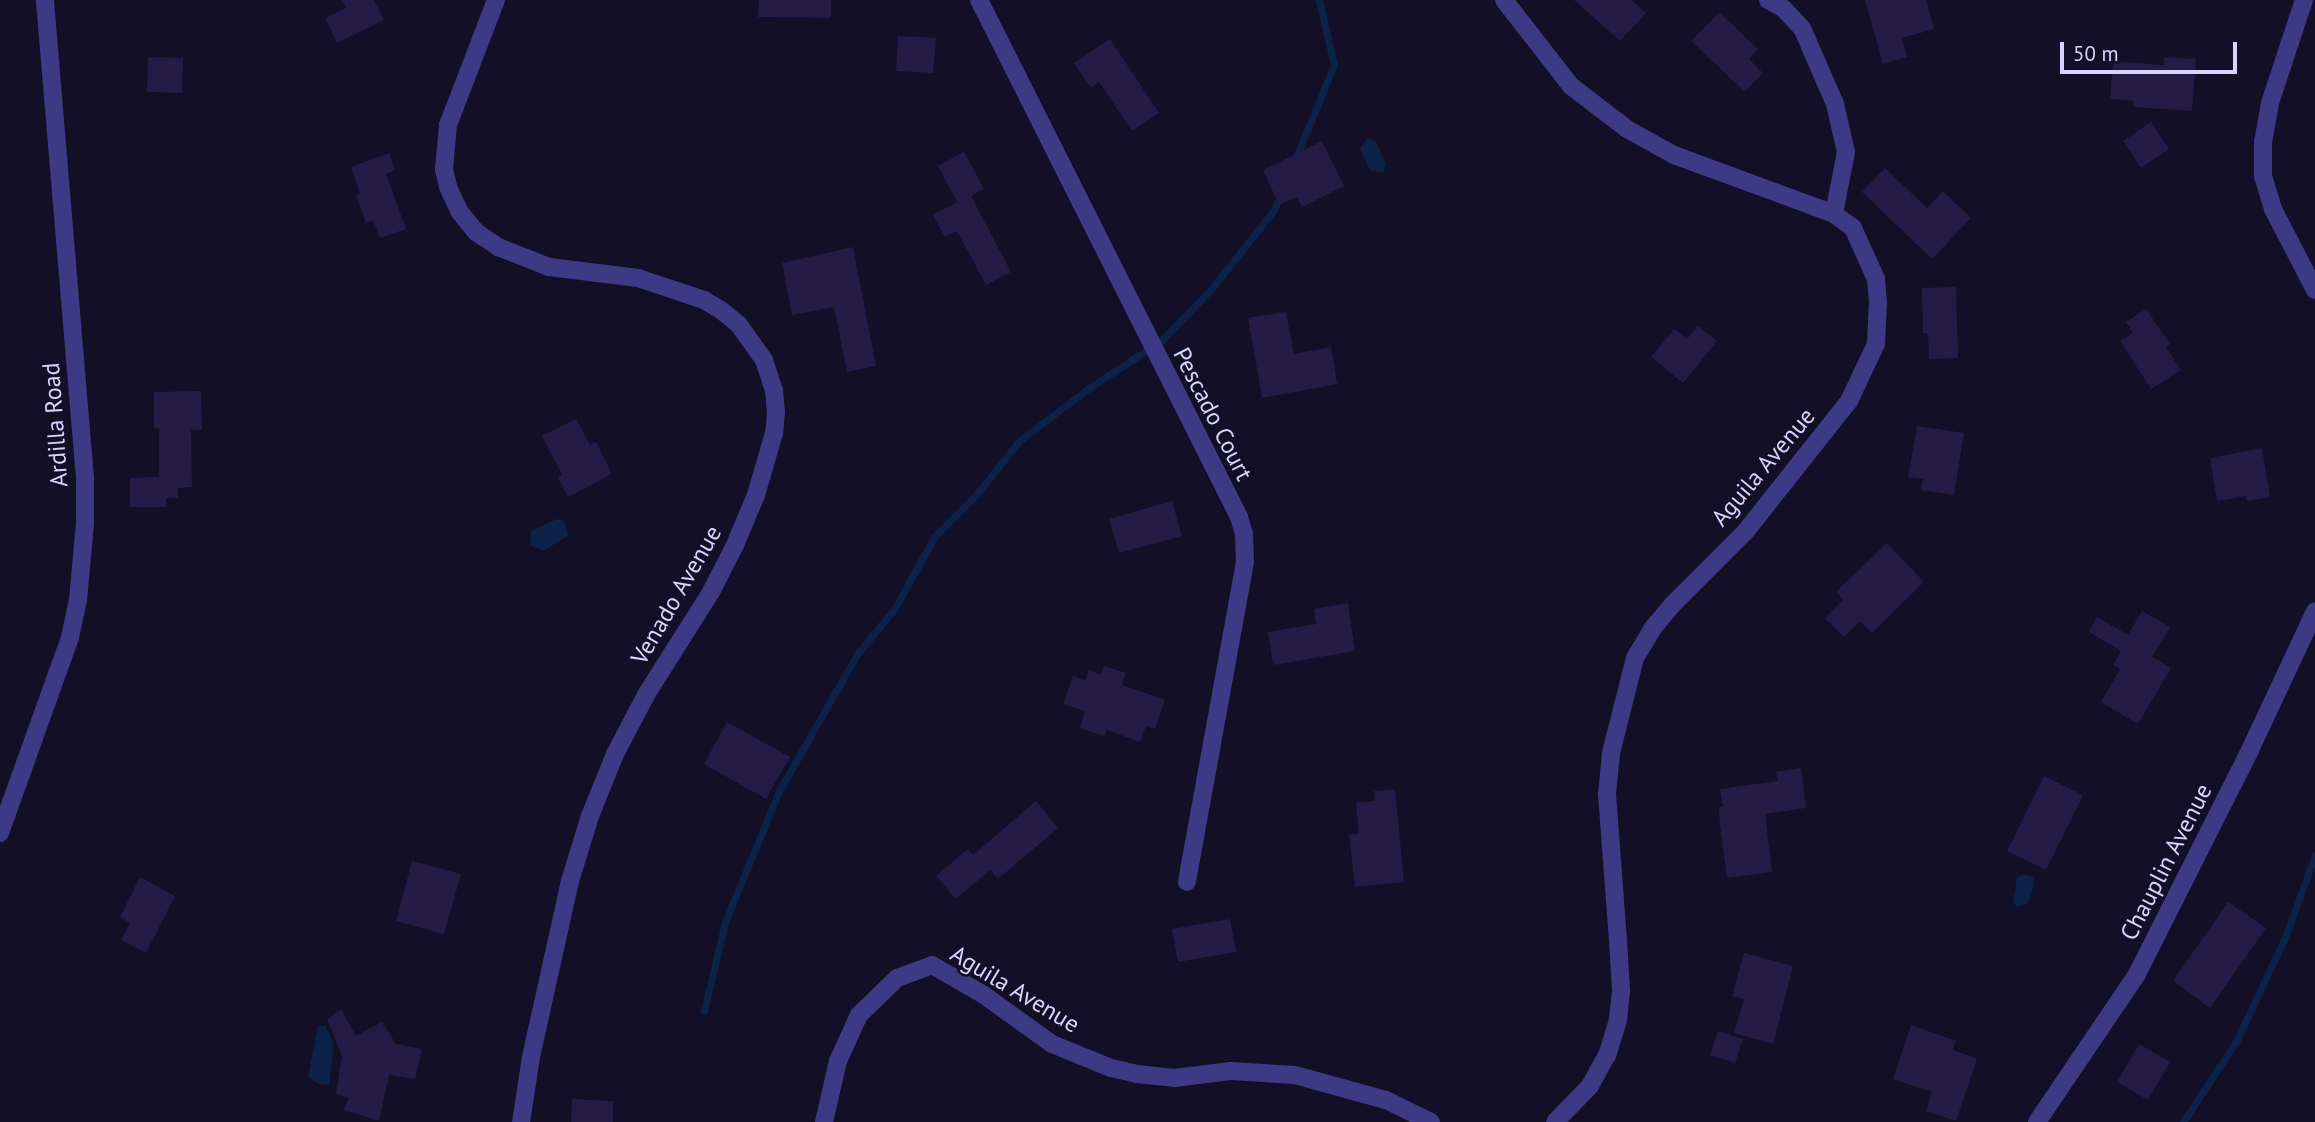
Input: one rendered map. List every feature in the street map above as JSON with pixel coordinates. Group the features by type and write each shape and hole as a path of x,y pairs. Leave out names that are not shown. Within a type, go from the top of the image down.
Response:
{"street":[{"name":"Ardilla Road","path":"0,833 70,637 78,600 85,523 84,465 44,0"},
{"name":"Venado Avenue","path":"496,0 448,125 444,169 448,187 459,211 477,232 498,247 548,267 638,278 704,300 722,311 739,325 764,359 774,390 776,412 774,433 756,495 735,545 711,592 646,695 615,754 590,816 570,881 531,1057 521,1122"},
{"name":"Pescado Court","path":"979,0 1239,517 1244,534 1245,562 1187,882"},
{"name":"Aguila Avenue","path":"1504,0 1571,86 1627,129 1674,155 1834,214 1853,228 1877,279 1879,323 1875,344 1849,401 1745,532 1672,604 1653,628 1635,658 1611,753 1606,794 1621,991 1618,1020 1607,1055 1590,1086 1555,1122"},
{"path":"1768,0 1784,9 1802,28 1835,104 1846,152 1834,214"},
{"path":"2304,0 2270,103 2263,141 2263,176 2273,209 2315,290"},
{"name":"Chauplin Avenue","path":"2037,1122 2136,976 2250,750 2315,611"},
{"name":"Aguila Avenue","path":"824,1122 838,1061 859,1015 897,978 932,965 976,990 1052,1044 1111,1068 1174,1078 1230,1071 1295,1075 1386,1100 1431,1122"}],"water":[{"path":"1367,138 1376,142 1386,164 1383,173 1370,170 1360,149"},
{"path":"557,519 565,521 568,536 543,551 530,545 531,531"},
{"path":"2023,874 2033,877 2034,883 2029,903 2017,907 2013,902 2017,878"},
{"path":"318,1026 326,1026 334,1044 329,1085 319,1084 308,1077"}],"building":[{"path":"342,0 374,0 384,20 337,43 325,18 346,8"},
{"path":"759,0 831,0 831,18 758,17"},
{"path":"1574,0 1632,0 1646,13 1620,41"},
{"path":"1865,0 1926,0 1934,29 1902,38 1907,57 1883,64"},
{"path":"1719,12 1758,49 1749,59 1763,73 1745,92 1691,41"},
{"path":"898,36 936,38 933,73 896,71"},
{"path":"1110,39 1159,113 1132,131 1099,82 1091,88 1074,63"},
{"path":"148,57 183,58 182,93 147,92"},
{"path":"2164,57 2196,59 2192,111 2133,107 2133,101 2110,99 2113,61 2164,65"},
{"path":"2151,122 2169,149 2141,168 2123,141"},
{"path":"1322,141 1344,186 1302,207 1297,197 1279,205 1263,170"},
{"path":"964,152 984,189 971,196 1011,272 986,285 957,231 945,237 933,215 957,202 938,166"},
{"path":"389,153 395,170 386,174 406,229 380,238 373,220 366,223 356,195 360,193 351,167"},
{"path":"1885,168 1927,208 1943,191 1971,218 1932,259 1862,192"},
{"path":"853,247 876,366 847,372 834,307 792,315 782,263"},
{"path":"1956,287 1958,358 1929,359 1928,333 1923,333 1922,288"},
{"path":"2146,309 2170,344 2166,347 2181,370 2151,389 2120,341 2133,333 2126,322"},
{"path":"1286,312 1294,354 1331,347 1337,384 1262,398 1248,318"},
{"path":"1698,326 1717,341 1683,383 1651,357 1674,329 1687,339"},
{"path":"201,391 202,430 191,430 192,487 178,488 178,498 166,498 166,507 130,507 130,478 159,477 159,428 154,428 154,392"},
{"path":"576,419 590,445 596,442 612,474 568,497 558,477 562,475 542,436"},
{"path":"1917,426 1964,433 1954,495 1921,490 1923,479 1908,477"},
{"path":"2262,448 2270,497 2247,501 2246,496 2217,501 2210,458"},
{"path":"1172,501 1182,536 1119,553 1109,519"},
{"path":"1887,543 1924,582 1872,633 1860,621 1844,637 1825,618 1843,600 1836,592"},
{"path":"1348,603 1355,651 1273,665 1268,632 1316,624 1314,609"},
{"path":"2142,611 2170,627 2152,657 2171,668 2138,724 2101,702 2120,669 2113,665 2121,651 2089,632 2097,617 2128,635"},
{"path":"1104,666 1126,673 1122,685 1165,700 1155,729 1146,726 1140,742 1107,730 1105,736 1080,728 1085,711 1063,704 1073,676 1085,680 1089,670 1101,675"},
{"path":"727,722 790,757 766,799 704,764"},
{"path":"1801,768 1806,808 1765,814 1772,872 1727,878 1720,826 1719,807 1723,807 1720,789 1778,781 1776,772"},
{"path":"2044,776 2083,795 2046,870 2007,851"},
{"path":"1395,789 1404,882 1355,887 1349,834 1359,834 1356,803 1375,801 1374,791"},
{"path":"1036,801 1058,828 998,879 990,870 956,899 936,876 968,849 973,855"},
{"path":"412,861 461,874 444,934 396,921"},
{"path":"140,877 175,896 146,953 121,940 130,923 120,917"},
{"path":"2228,902 2266,928 2210,1008 2173,981"},
{"path":"1230,919 1236,952 1178,962 1172,929"},
{"path":"1744,953 1793,966 1773,1044 1734,1033 1744,999 1732,996"},
{"path":"341,1009 356,1036 382,1022 396,1044 422,1049 415,1079 389,1075 379,1121 344,1110 349,1098 336,1094 342,1056 327,1019"},
{"path":"1911,1025 1956,1041 1953,1050 1977,1059 1956,1121 1926,1111 1932,1092 1893,1079"},
{"path":"1718,1031 1743,1039 1735,1063 1710,1055"},
{"path":"2139,1044 2170,1062 2148,1100 2117,1082"},
{"path":"572,1099 613,1101 613,1122 571,1122"}],"waterway":[{"path":"1295,160 1334,65 1319,0"},
{"path":"704,1011 725,922 779,791 857,654 895,608 934,537 977,494 1019,441 1089,388 1162,340 1212,288 1274,210 1281,193"},
{"path":"2183,1122 2237,1040 2286,935 2315,855"}]}
